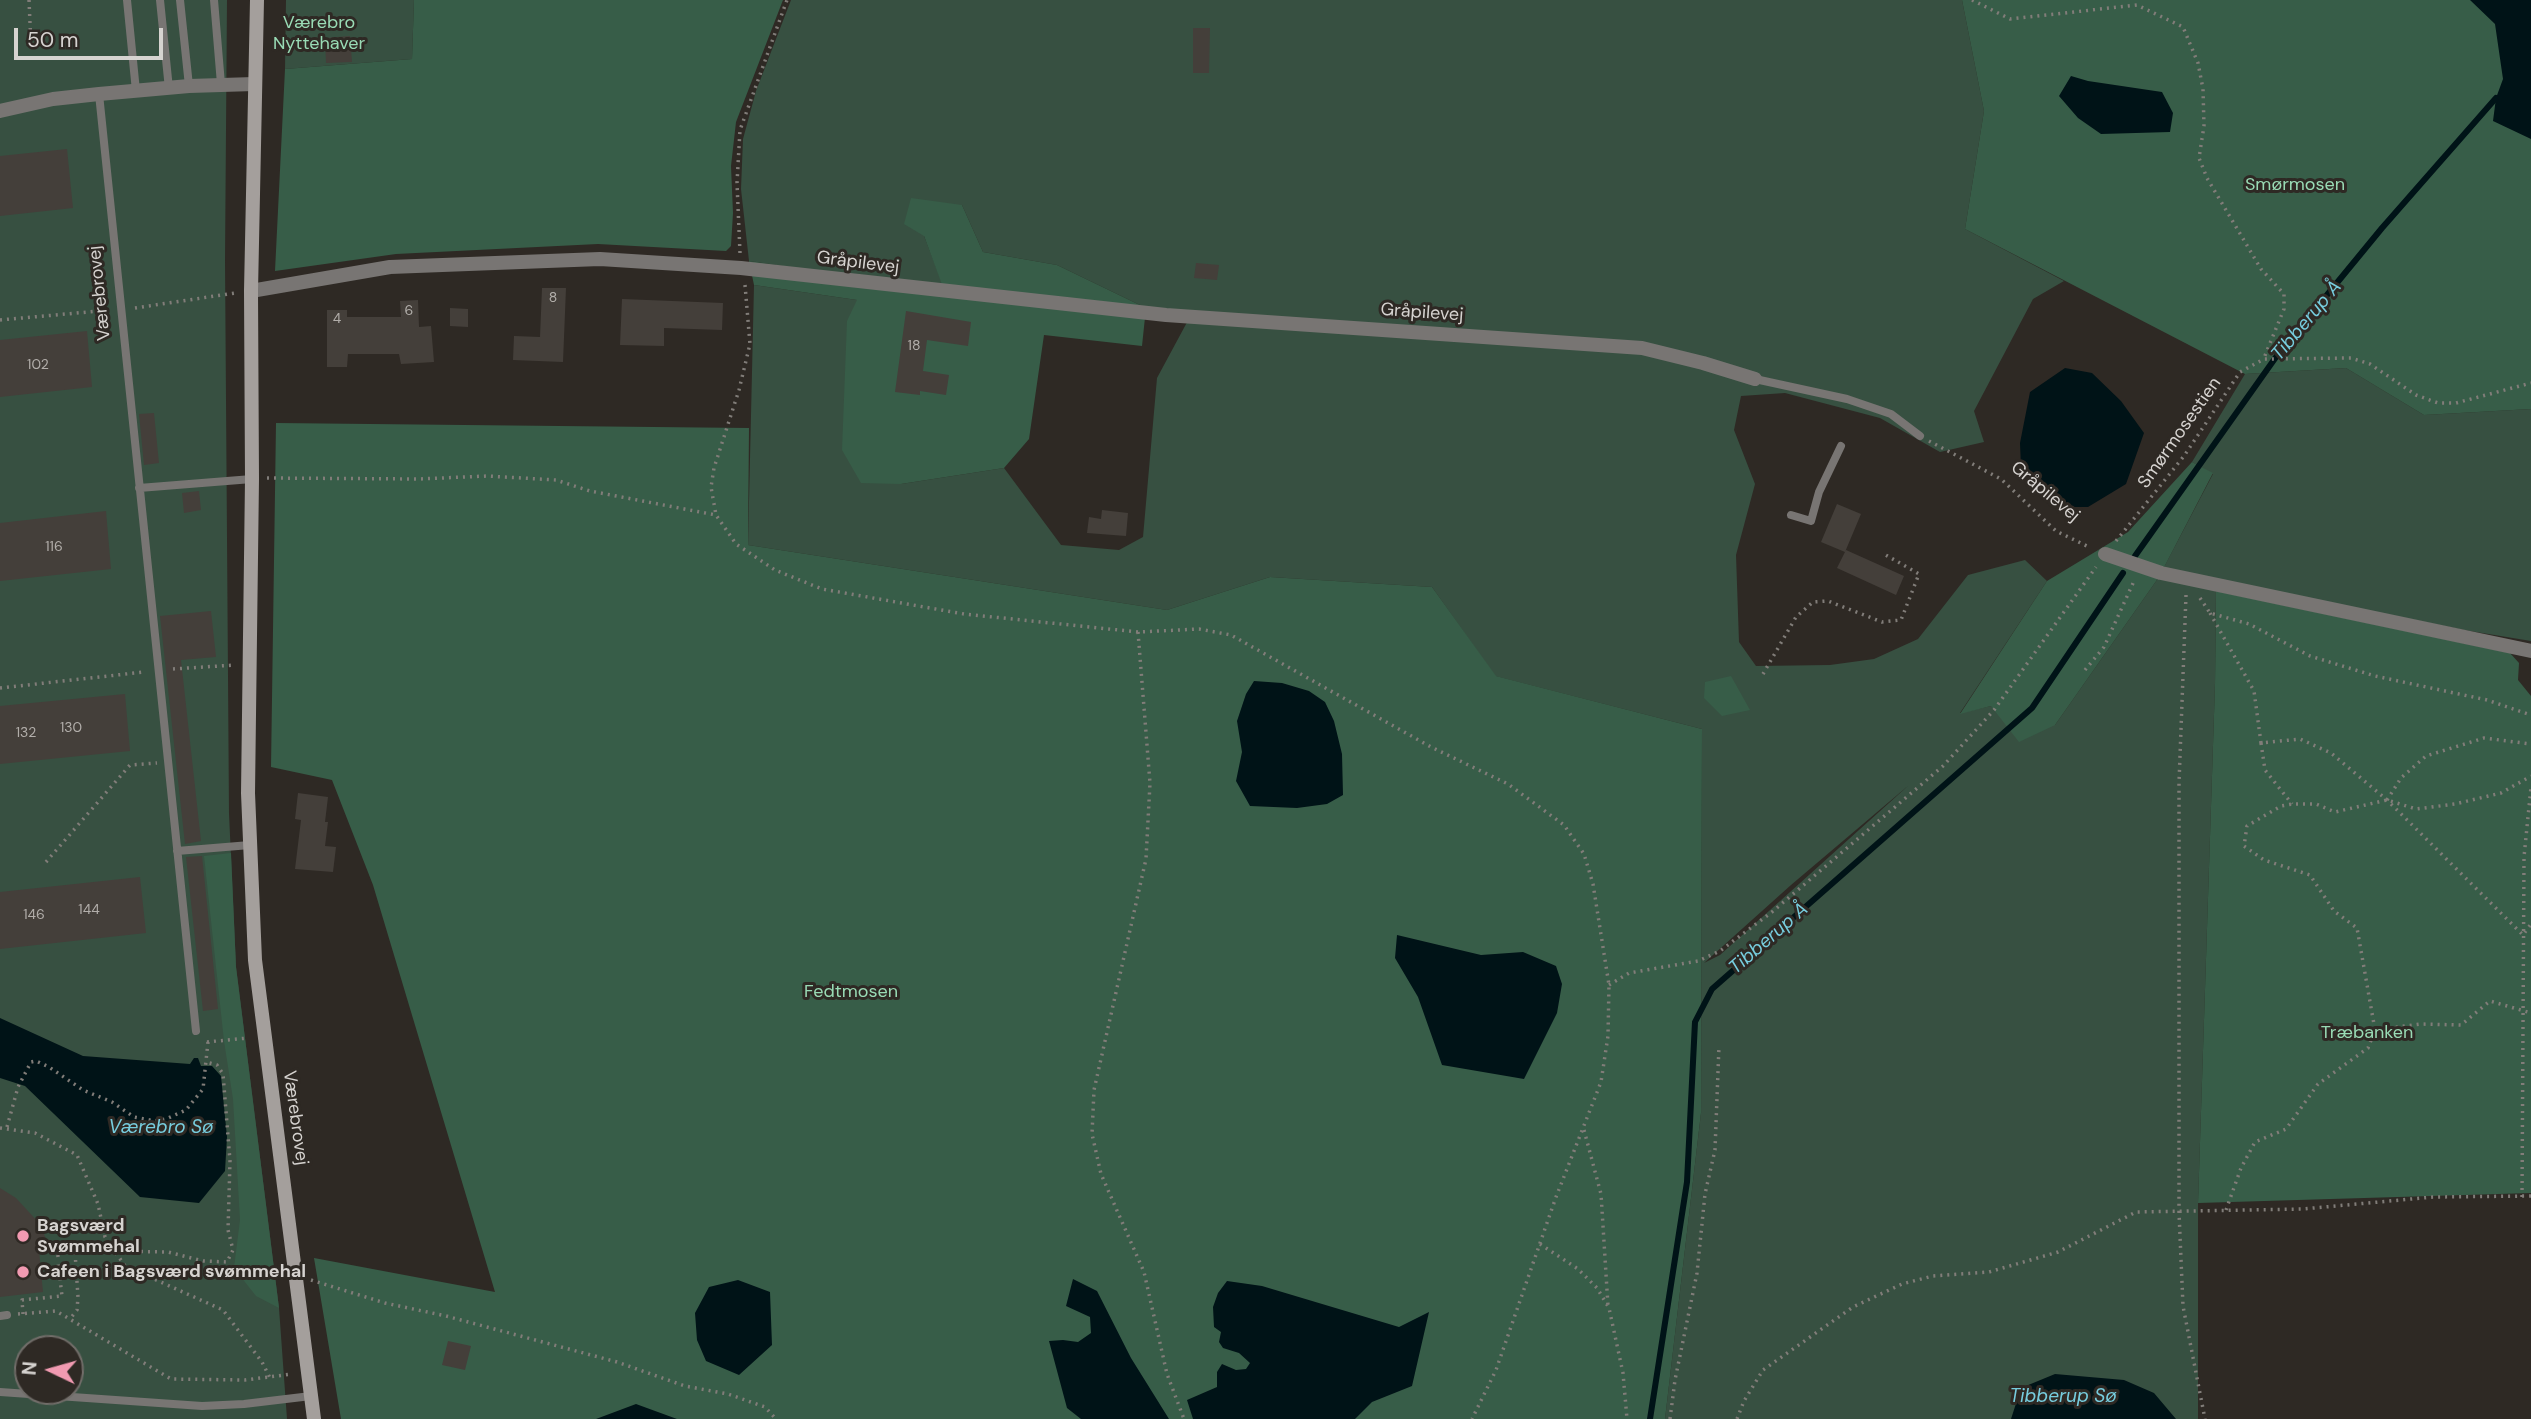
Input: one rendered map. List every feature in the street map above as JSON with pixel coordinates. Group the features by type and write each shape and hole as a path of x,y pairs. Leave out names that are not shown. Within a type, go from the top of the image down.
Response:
{"street":[{"name":"Værebrovej","path":"257,0 251,291 252,479 248,664 250,845 255,960 314,1419"},
{"path":"0,111 52,99 99,94 189,86 254,84"},
{"name":"Gråpilevej","path":"251,291 390,267 600,259 741,268 936,292 1166,315 1642,348 1755,379"},
{"path":"2105,554 2186,579 2531,650"}],"lane":[{"path":"127,0 136,91"},
{"path":"160,0 169,89"},
{"path":"180,0 189,86"},
{"path":"215,0 221,84"},
{"name":"Værebrovej","path":"99,94 196,1031"},
{"name":"Gråpilevej","path":"1755,379 1847,399 1891,414 1920,436"},
{"path":"1791,515 1811,521 1819,492 1841,446"},
{"path":"139,488 252,479"},
{"path":"177,851 250,845"},
{"path":"0,1392 202,1406 311,1396"}],"path":[{"path":"29,0 31,46"},
{"path":"788,0 740,130 737,183 741,268 747,291 750,344 739,390 714,468 711,487 716,515 736,544 775,569 822,589 964,614 1138,632 1199,629 1231,635 1431,747 1508,784 1564,825 1584,854 1593,884 1609,985 1608,1036 1601,1082 1496,1370 1472,1419"},
{"path":"1972,0 2010,19 2137,5 2183,27 2198,63 2203,89 2204,126 2199,158 2207,178 2261,269 2284,294 2284,309 2264,359 2351,358 2370,364 2416,396 2438,403 2456,403 2531,383"},
{"path":"0,320 121,310 251,291"},
{"name":"Smørmosestien","path":"1609,985 1629,973 1698,961 1720,951 1772,912 1943,766 1994,710 2105,554 2185,456 2240,372 2264,359"},
{"name":"Gråpilevej","path":"1920,436 2001,479 2056,531 2105,554"},
{"path":"252,479 419,479 487,476 556,480 590,491 716,515"},
{"path":"1763,674 1797,617 1813,602 1828,601 1882,622 1901,620 1919,574 1884,554"},
{"path":"2085,670 2104,647 2141,566"},
{"path":"2186,579 2210,613 2253,691 2265,770 2292,804"},
{"path":"2186,579 2179,783 2179,1212 2183,1306 2205,1419"},
{"path":"2210,613 2249,624 2310,656 2375,676 2487,700 2531,715"},
{"path":"1138,632 1150,783 1146,859 1094,1090 1092,1134 1101,1174 1144,1272 1167,1374 1184,1419"},
{"path":"0,688 158,670 248,664"},
{"path":"2261,743 2300,738 2330,753 2387,800 2523,935"},
{"path":"2387,800 2400,778 2426,756 2484,738 2531,744"},
{"path":"46,862 130,765 168,762"},
{"path":"2226,1210 2241,1168 2255,1142 2286,1129 2318,1084 2368,1048 2375,1030 2357,928 2334,911 2310,875 2264,860 2244,846 2247,827 2281,806 2292,804 2316,804 2335,812 2387,800 2416,809 2455,804 2501,793 2531,776"},
{"path":"2522,1197 2524,858 2531,787"},
{"path":"2523,935 2531,923"},
{"path":"2375,1030 2420,1024 2461,1025 2490,1001 2531,1013"},
{"path":"196,1031 201,1043 264,1036"},
{"path":"7,1127 18,1087 31,1062 39,1062 83,1090 112,1102 134,1117 155,1121 166,1119 186,1110 203,1089 208,1042"},
{"path":"1670,1419 1675,1380 1697,1273 1705,1194 1715,1150 1718,1046"},
{"path":"113,1251 168,1252 203,1261 227,1262 233,1250 228,1230 230,1161 223,1074 217,1065 206,1062"},
{"path":"0,1128 35,1133 77,1155 97,1204 105,1237 125,1266 223,1310 262,1362 270,1378"},
{"path":"1583,1128 1601,1194 1609,1308 1623,1373 1627,1419"},
{"path":"1737,1419 1744,1401 1763,1370 1853,1307 1902,1283 1933,1276 1989,1272 2058,1252 2137,1212 2303,1209 2433,1197 2531,1196"},
{"path":"23,1314 22,1300 62,1296 57,1245 66,1243 75,1252 78,1297 77,1310 69,1319"},
{"path":"1540,1244 1578,1269 1597,1288 1609,1308"},
{"path":"297,1276 385,1303 460,1319 617,1362 685,1386 728,1394 765,1407 776,1419"},
{"path":"4,1316 56,1311 171,1379 245,1380 308,1371"}],"green space":[{"path":"0,0 227,0 225,261 229,813 236,967 279,1308 287,1419 0,1419"},
{"name":"Værebro Nyttehaver","path":"286,0 414,0 412,59 285,69"},
{"path":"414,0 783,0 736,122 731,166 731,246 726,251 598,244 396,254 275,271 285,69 412,59"},
{"path":"791,0 1962,0 1984,111 1965,229 2064,281 2033,299 1974,411 1984,442 1940,452 1880,418 1785,393 1741,396 1734,430 1755,484 1736,555 1739,642 1756,666 1830,665 1874,659 1918,639 1968,575 2025,560 2047,581 1960,713 1991,706 2055,725 2159,577 2216,591 2198,1203 2198,1419 1665,1419 1701,1113 1702,729 1495,676 1432,587 1270,577 1167,610 748,545 754,285 857,300 901,484 1004,468 1061,545 1119,550 1143,537 1157,378 1192,313 1146,308 1057,265 983,252 962,205 924,236 945,290 749,261 741,189 743,139 756,91","holes":["1909,785 1720,955 1704,963"]},
{"name":"Smørmosen","path":"1962,0 2531,0 2531,409 2424,415 2346,368 2245,374 1965,229 1984,111"},
{"path":"911,198 962,205 983,252 1057,265 1146,308 1142,346 1044,335 1029,439 1004,468 901,484 861,483 842,450 847,321 857,300 754,285 749,261 944,290 924,236 904,224"},
{"path":"2346,368 2424,415 2531,409 2531,641 2163,569 2213,474 2192,462 2245,374"},
{"name":"Fedtmosen","path":"276,423 749,428 748,545 1167,610 1270,577 1432,587 1496,676 1702,729 1701,1113 1665,1419 341,1419 314,1258 495,1292 373,885 332,780 271,767"},
{"path":"2192,462 2213,473 2159,577 2055,725 2019,742 1991,706 1960,714 2047,581 2128,532"},
{"name":"Træbanken","path":"2216,591 2510,653 2519,663 2518,680 2531,696 2531,1193 2198,1203"},
{"path":"1731,676 1750,710 1722,716 1704,698 1705,682"},
{"path":"231,853 236,967 279,1308 256,1296 234,1268 240,1220 233,1099 204,856"}],"water":[{"path":"2470,0 2531,0 2531,139 2493,121 2496,98 2503,79 2495,24"},
{"path":"2071,76 2162,92 2173,113 2170,132 2101,134 2078,118 2059,96"},
{"path":"2065,368 2092,373 2121,401 2144,433 2126,484 2088,507 2073,507 2039,491 2021,467 2020,443 2030,392"},
{"path":"1254,681 1282,683 1309,691 1325,702 1334,721 1342,754 1343,795 1327,804 1297,808 1250,806 1236,781 1242,752 1237,721 1246,694"},
{"path":"1397,935 1481,955 1523,952 1556,966 1562,984 1557,1013 1524,1079 1442,1065 1418,997 1395,958"},
{"name":"Værebro Sø","path":"0,1018 83,1056 190,1064 194,1058 198,1058 201,1066 212,1066 221,1076 227,1137 225,1171 199,1203 140,1197 25,1086 0,1078"},
{"path":"1073,1279 1097,1291 1131,1358 1169,1419 1081,1419 1067,1408 1049,1341 1078,1342 1091,1333 1090,1317 1066,1306"},
{"path":"738,1280 770,1292 772,1345 739,1375 706,1361 697,1340 695,1313 709,1287"},
{"path":"1227,1281 1262,1286 1399,1327 1429,1312 1412,1386 1372,1402 1355,1419 1193,1419 1187,1400 1217,1387 1217,1372 1222,1364 1236,1370 1246,1369 1250,1363 1239,1353 1223,1348 1219,1342 1221,1332 1214,1327 1213,1307 1218,1293"},
{"name":"Tibberup Sø","path":"2055,1374 2124,1380 2154,1393 2176,1419 2011,1419 2021,1388"},
{"path":"636,1404 677,1419 596,1419"}],"building":[{"path":"1193,28 1210,28 1209,73 1193,73"},
{"path":"350,36 352,62 326,63 325,38"},
{"path":"67,149 73,208 0,216 0,156"},
{"path":"1196,263 1219,265 1217,280 1194,278"},
{"path":"542,288 566,288 563,362 513,360 514,336 540,337"},
{"path":"622,299 723,303 722,330 664,328 664,346 620,345"},
{"path":"418,300 419,327 431,326 434,362 401,364 399,354 348,354 347,367 327,367 327,310 347,310 347,317 401,317 400,301"},
{"path":"450,308 468,309 468,327 450,326"},
{"path":"906,311 971,322 968,346 927,340 923,371 949,375 946,395 920,391 920,395 895,392"},
{"path":"87,331 92,387 0,397 0,340"},
{"path":"154,413 159,463 144,465 139,414"},
{"path":"199,491 201,510 184,513 182,493"},
{"path":"1837,504 1861,514 1845,552 1821,542"},
{"path":"1102,510 1128,513 1126,536 1087,533 1089,517 1101,519"},
{"path":"106,511 111,569 0,581 0,523"},
{"path":"1846,550 1904,576 1896,595 1837,568"},
{"path":"211,611 216,657 181,660 201,841 185,844 160,616"},
{"path":"125,694 130,751 0,764 0,706"},
{"path":"298,793 328,797 325,846 336,847 333,872 295,869 301,820 295,819"},
{"path":"202,856 218,1009 203,1011 186,857"},
{"path":"140,877 146,933 0,949 0,892"},
{"name":"Bagsværd Svømmehal","path":"0,1188 16,1198 40,1224 50,1249 39,1250 43,1292 0,1297"},
{"path":"448,1341 471,1346 465,1370 442,1365"}],"waterway":[{"name":"Tibberup Å","path":"2135,556 2276,357 2382,228 2496,98"},
{"name":"Tibberup Å","path":"1650,1419 1687,1182 1695,1022 1712,989 2032,708 2123,573"}],"place":[{"name":"Bagsværd Svømmehal","path":"23,1236"},
{"name":"Cafeen i Bagsværd svømmehal","path":"23,1272"}]}
